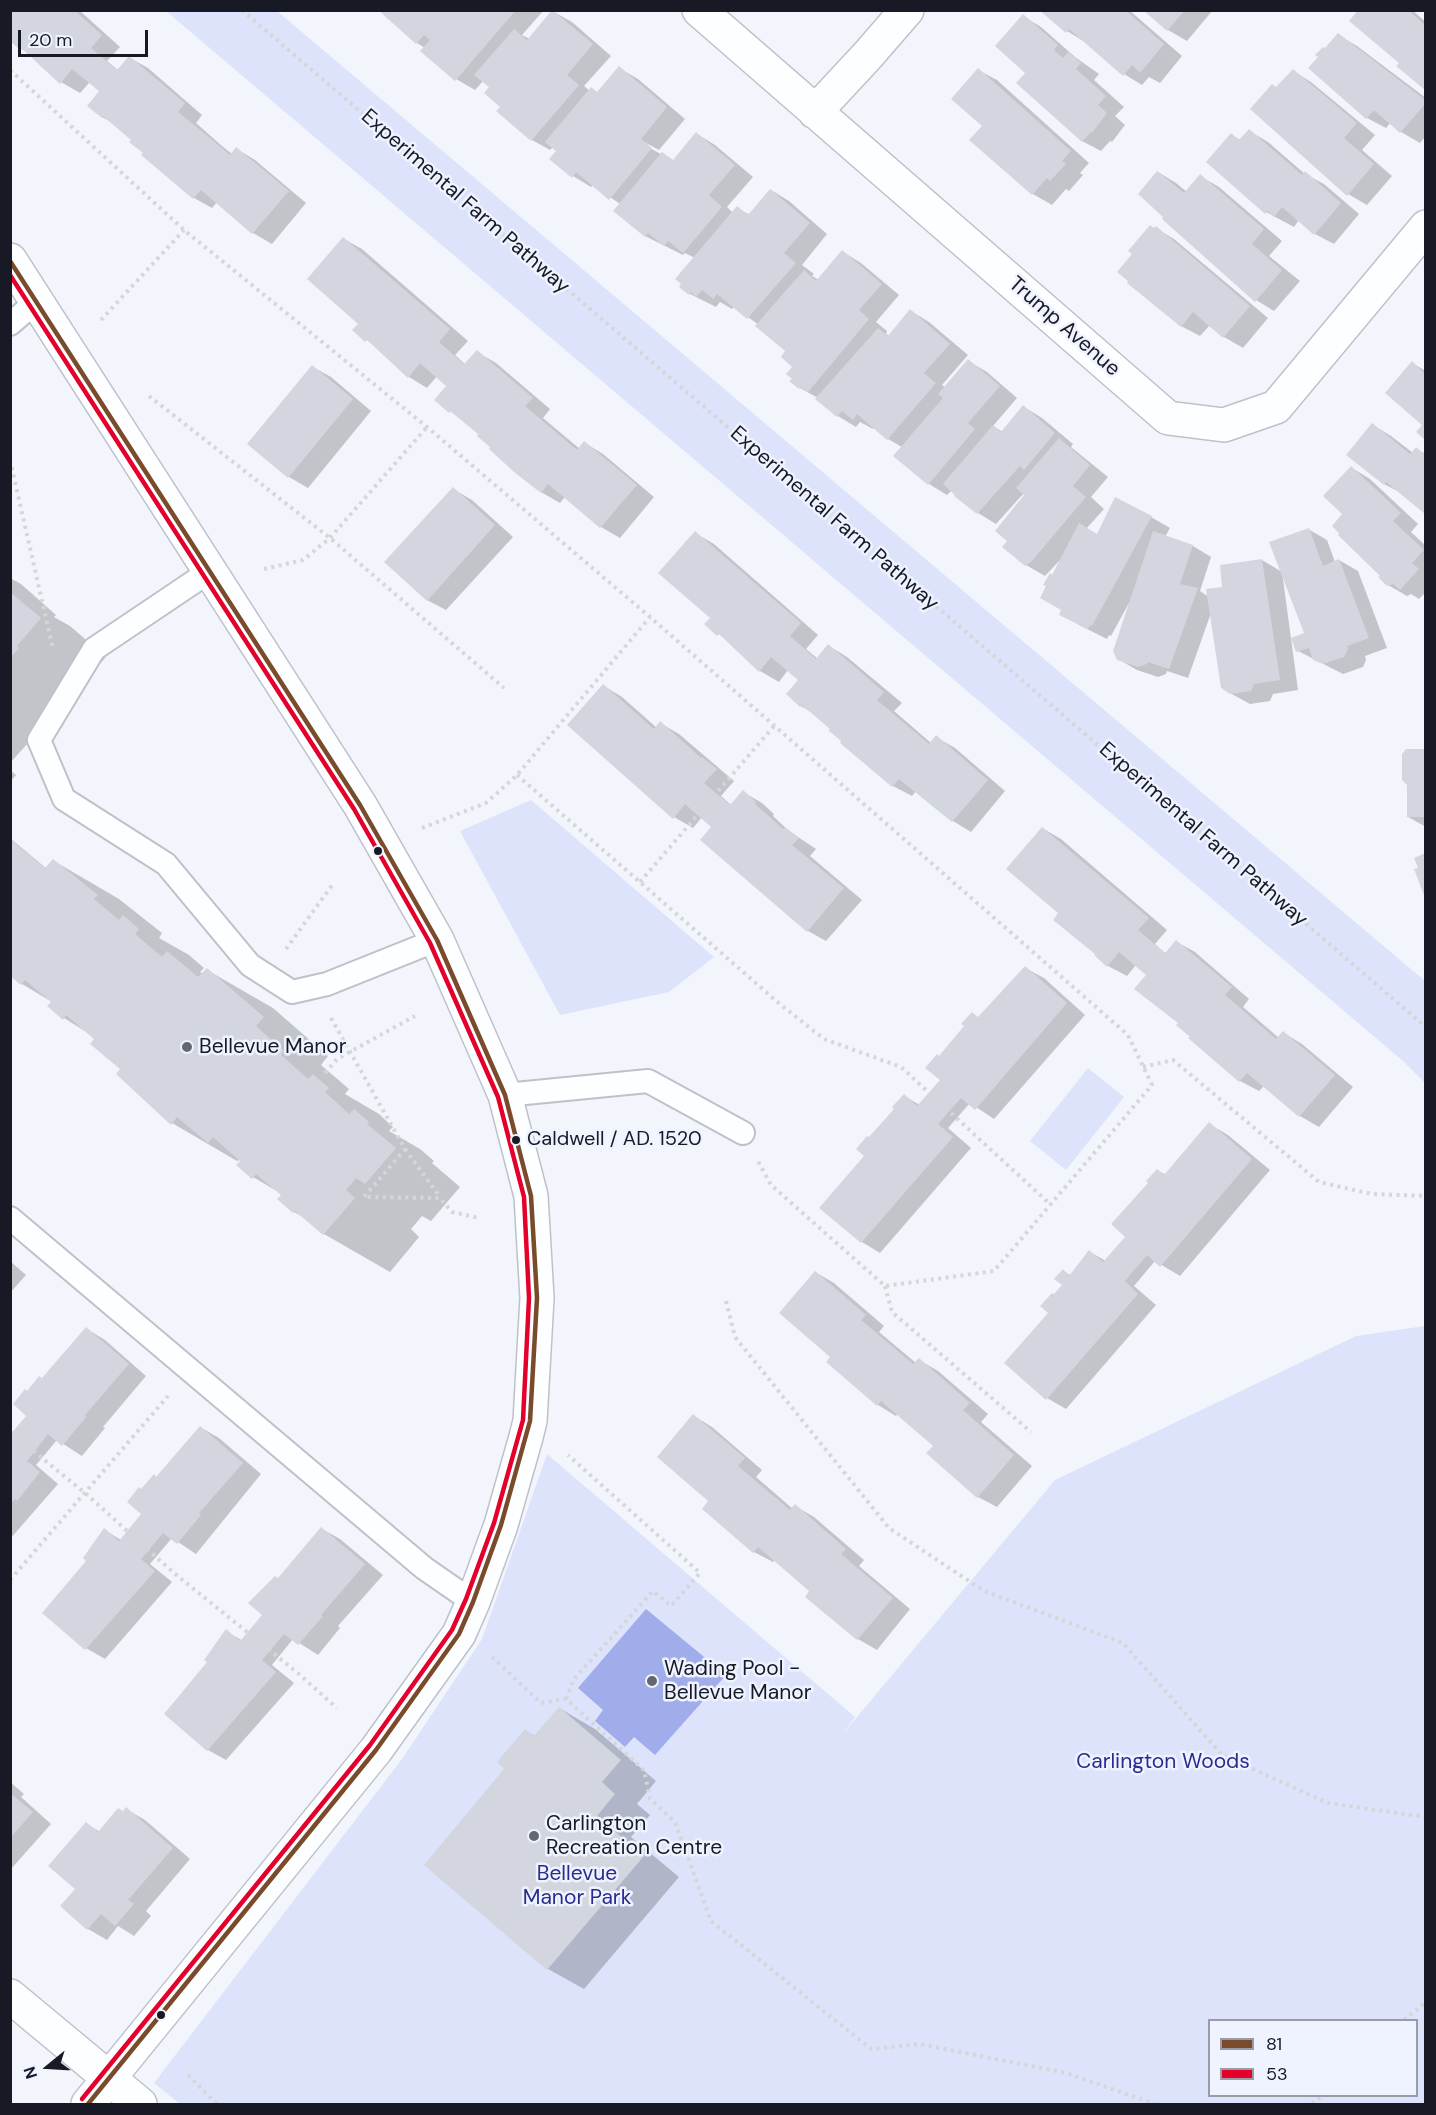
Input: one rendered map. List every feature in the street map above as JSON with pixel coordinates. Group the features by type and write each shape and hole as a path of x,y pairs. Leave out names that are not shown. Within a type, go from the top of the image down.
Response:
{"street":[{"name":"Trump Avenue","path":"699,10 1168,418 1224,425 1276,407 1425,227"},
{"path":"815,112 907,10"},
{"path":"10,260 360,805 437,939 505,1095 531,1196 537,1298 530,1421 501,1525 474,1602 459,1634 376,1750 88,2104"},
{"path":"10,1996 140,2104"}],"lane":[{"path":"10,324 37,301"},
{"path":"210,571 94,649 39,740 64,799 166,864 250,965 292,992 327,984 437,939"},
{"path":"505,1095 648,1081 743,1133"},
{"path":"10,1218 423,1568 474,1602"}],"path":[{"name":"Experimental Farm Pathway","path":"242,10 1425,1027"},
{"path":"10,70 184,230 427,427 650,617 1128,1035 1152,1084 994,1271 885,1286"},
{"path":"101,320 184,230"},
{"path":"149,396 330,538 504,688"},
{"path":"264,569 303,560 330,538 427,427"},
{"path":"10,460 65,699"},
{"path":"422,828 486,803 517,775 650,617"},
{"path":"640,882 774,726"},
{"path":"517,775 781,1005 824,1039 901,1067 1051,1204"},
{"path":"269,977 291,940 333,885"},
{"path":"313,987 405,1149 440,1198 452,1212 479,1218"},
{"path":"325,1073 337,1059 415,1016"},
{"path":"1143,1067 1173,1060 1319,1182 1372,1194 1425,1196"},
{"path":"743,1133 771,1185 885,1286 892,1312 1031,1432"},
{"path":"405,1149 364,1197 440,1198"},
{"path":"726,1301 735,1337 889,1528 984,1591 1123,1643 1222,1755 1328,1803 1425,1817"},
{"path":"10,1580 190,1370"},
{"path":"10,1432 85,1492 174,1573 299,1674 337,1708"},
{"path":"566,1699 574,1679 653,1591 671,1606 700,1573 568,1455"},
{"path":"459,1634 495,1659 541,1703 566,1699"},
{"path":"566,1699 644,1770 650,1799 675,1822 711,1921 871,2049 920,2044 1066,2073 1155,2104"},
{"path":"1405,2019 1425,2002"},
{"path":"188,2075 217,2104"}],"green space":[{"path":"166,11 277,11 1425,981 1425,1083 1403,1061"},
{"path":"531,800 714,957 669,992 560,1015 460,831"},
{"path":"1088,1068 1124,1097 1066,1170 1030,1141"},
{"path":"1425,1326 1425,2104 180,2104 154,2083 402,1759 482,1639 547,1454 855,1717 842,1735 1055,1480 1356,1336"}],"water":[{"name":"Wading Pool - Bellevue Manor","path":"646,1609 726,1675 655,1755 634,1737 625,1747 595,1721 603,1710 578,1688"}],"building":[{"path":"10,10 74,10 102,35 91,48 117,70 129,56 185,103 178,112 230,155 236,147 289,191 252,234 201,190 193,199 141,155 143,153 129,142 131,140 103,116 102,118 87,106 99,91 72,69 60,84 19,46 18,48 10,41"},
{"path":"378,10 516,10 455,81 420,51 430,40 424,35 416,44"},
{"path":"552,10 593,44 567,75 579,85 531,141 496,111 500,107 484,93 489,87 474,75 514,29 527,40"},
{"path":"1039,10 1125,10 1164,44 1140,73 1132,65 1123,76 1069,29 1066,33"},
{"path":"1143,10 1185,10 1167,31"},
{"path":"1358,10 1408,10 1425,25 1425,90 1396,66 1399,63 1349,21"},
{"path":"1023,14 1058,45 1054,50 1063,58 1068,52 1081,63 1076,69 1106,96 1098,105 1107,113 1082,142 1016,83 1025,73 995,46"},
{"path":"1338,33 1425,100 1425,104 1400,133 1374,110 1366,119 1308,68 1318,57 1315,55 1323,47 1325,48"},
{"path":"619,66 667,107 641,139 652,148 609,200 576,172 572,178 549,159 556,151 545,142 591,87 597,92"},
{"path":"978,68 1071,151 1062,161 1066,164 1050,181 1047,178 1032,195 969,140 982,126 951,99"},
{"path":"1293,69 1357,123 1344,138 1374,164 1347,196 1250,109 1272,84 1276,87"},
{"path":"1249,129 1302,175 1305,171 1341,203 1314,235 1282,207 1274,217 1267,211 1265,214 1206,162 1231,133 1239,140"},
{"path":"696,132 735,165 709,195 722,207 683,253 668,241 664,246 648,233 645,237 613,211 662,152 673,160"},
{"path":"1157,171 1184,193 1200,174 1264,229 1252,244 1282,270 1255,302 1162,219 1163,217 1138,194"},
{"path":"770,189 810,223 784,253 796,263 747,319 717,294 713,299 702,290 696,297 691,292 689,295 679,287 681,284 675,279 737,206 748,215"},
{"path":"1150,225 1154,228 1156,226 1250,306 1223,338 1193,312 1181,327 1127,283 1128,281 1117,272 1132,254 1128,251"},
{"path":"343,237 450,329 439,342 464,364 477,350 533,398 525,406 577,450 584,441 637,485 600,528 548,484 541,493 489,449 490,447 477,436 478,434 434,400 446,386 420,363 408,378 367,340 365,342 352,330 358,324 307,279"},
{"path":"842,250 882,284 859,310 869,319 808,392 800,387 799,389 789,381 792,379 786,374 792,367 781,357 785,351 755,326 804,270 816,281"},
{"path":"910,309 950,344 924,373 936,383 887,440 857,414 853,420 842,411 837,417 815,399 878,328 888,336"},
{"path":"968,359 1000,386 968,423 975,429 928,485 893,456 943,398 938,394"},
{"path":"1412,361 1425,374 1425,440 1416,432 1422,425 1385,393"},
{"path":"312,365 353,399 288,478 247,444"},
{"path":"1023,405 1055,433 1024,470 1020,466 977,514 943,484 993,425 1001,432"},
{"path":"1372,423 1410,454 1416,447 1425,455 1425,514 1386,482 1384,485 1346,455"},
{"path":"1059,438 1090,465 1073,486 1086,497 1031,562 1025,566 1002,547 1007,541 995,531 1024,495 1016,488"},
{"path":"1351,466 1401,513 1393,521 1424,550 1412,563 1419,569 1400,590 1393,584 1387,586 1332,526 1342,514 1323,496"},
{"path":"453,487 495,525 427,601 384,562"},
{"path":"1115,497 1152,516 1092,626 1090,625 1088,629 1059,615 1061,610 1040,598 1046,586 1043,585 1050,573 1052,575 1079,523 1097,534"},
{"path":"1309,528 1323,566 1339,559 1369,638 1347,646 1344,657 1323,664 1313,660 1309,648 1296,652 1291,638 1304,633 1269,542"},
{"path":"695,531 801,623 790,636 816,659 828,644 884,692 877,700 929,744 936,735 988,780 952,822 899,779 892,787 840,743 841,741 828,730 830,729 786,694 798,680 771,657 759,672 719,634 717,636 704,624 710,618 658,573"},
{"path":"1153,531 1193,545 1180,584 1198,588 1169,669 1148,662 1138,667 1117,660 1113,651"},
{"path":"1262,559 1280,680 1254,684 1251,691 1230,694 1221,688 1206,589 1222,587 1220,565"},
{"path":"10,592 41,618 17,646 19,648 10,658"},
{"path":"603,684 654,729 660,721 701,758 717,769 704,783 730,805 743,790 783,829 785,827 799,838 792,845 844,888 807,932 700,840 711,827 685,804 673,819 567,725"},
{"path":"1406,749 1425,749 1425,817 1407,817 1407,785 1402,780 1402,754"},
{"path":"1042,827 1149,918 1138,930 1165,953 1176,940 1232,987 1225,995 1276,1039 1283,1031 1335,1075 1299,1117 1247,1073 1239,1082 1188,1038 1190,1037 1176,1025 1178,1023 1134,989 1146,975 1119,952 1107,967 1095,954 1053,920 1058,913 1006,869"},
{"name":"Bellevue Manor","path":"10,839 45,868 53,859 98,895 94,899 119,920 123,915 139,929 135,934 162,957 167,951 198,977 207,968 264,1017 256,1026 284,1051 281,1055 308,1079 313,1074 329,1088 325,1092 349,1114 354,1109 369,1122 367,1124 396,1148 365,1184 356,1178 346,1190 355,1198 323,1235 277,1199 281,1195 256,1174 252,1179 236,1165 240,1161 213,1137 208,1143 177,1117 171,1125 116,1074 120,1069 90,1044 94,1039 66,1015 63,1020 47,1006 51,1002 25,980 21,985 10,976"},
{"path":"1425,853 1425,898 1414,869 1418,868 1414,858"},
{"path":"1025,966 1067,1003 975,1110 961,1098 938,1124 953,1137 861,1243 819,1208 864,1156 856,1149 894,1109 892,1107 904,1094 917,1106 940,1080 925,1068 937,1054 939,1056 964,1026 961,1024 972,1012 978,1017"},
{"path":"1209,1122 1252,1159 1160,1267 1147,1255 1125,1281 1138,1294 1046,1400 1004,1363 1048,1313 1040,1306 1062,1285 1054,1279 1063,1269 1069,1276 1089,1250 1103,1262 1125,1237 1111,1224 1148,1183 1146,1181 1157,1169 1164,1175"},
{"path":"815,1271 866,1315 861,1320 913,1364 919,1358 970,1403 963,1410 1014,1455 977,1498 926,1453 933,1446 881,1401 877,1406 826,1362 830,1357 779,1313"},
{"path":"86,1327 129,1364 85,1415 87,1416 62,1446 48,1434 27,1461 40,1472 17,1501 15,1499 10,1505 10,1435 26,1416 13,1404 39,1376 42,1378"},
{"path":"693,1414 745,1458 738,1466 790,1510 795,1504 846,1549 841,1554 893,1598 857,1640 805,1597 809,1591 758,1547 753,1553 702,1509 708,1501 657,1457"},
{"path":"200,1426 243,1463 199,1513 201,1515 177,1544 163,1533 141,1559 155,1571 85,1650 42,1613 86,1561 83,1558 104,1528 119,1541 141,1514 127,1502 154,1474 156,1477"},
{"path":"321,1527 365,1564 298,1645 284,1634 262,1660 276,1672 207,1751 164,1714 207,1662 204,1660 226,1629 240,1641 262,1615 248,1603 275,1576 278,1578"},
{"name":"Carlington Recreation Centre","path":"559,1707 621,1760 602,1782 615,1794 597,1816 644,1856 547,1970 424,1865 504,1769 497,1762 525,1729 534,1736"},
{"path":"10,1793 33,1812 10,1838"},
{"path":"126,1807 173,1848 128,1900 134,1904 115,1926 101,1914 87,1930 60,1906 75,1889 48,1866 86,1822 98,1832 118,1808 123,1811"}],"transit line":[{"name":"81","path":"10,261 360,805 437,940 505,1095 531,1196 537,1298 530,1421 501,1525 459,1634 376,1750 88,2104"},
{"name":"53","path":"10,275 354,809 430,943 498,1097 524,1197 529,1298 523,1420 494,1523 452,1630 370,1745 82,2099"}],"place":[{"name":"Bellevue Manor","path":"187,1047"},
{"name":"Caldwell / AD. 1520","path":"516,1140"},
{"name":"Wading Pool - Bellevue Manor","path":"652,1681"},
{"name":"Carlington Recreation Centre","path":"534,1836"}],"park label":[{"name":"Carlington Woods","path":"1163,1762"},
{"name":"Bellevue Manor Park","path":"577,1886"}]}
